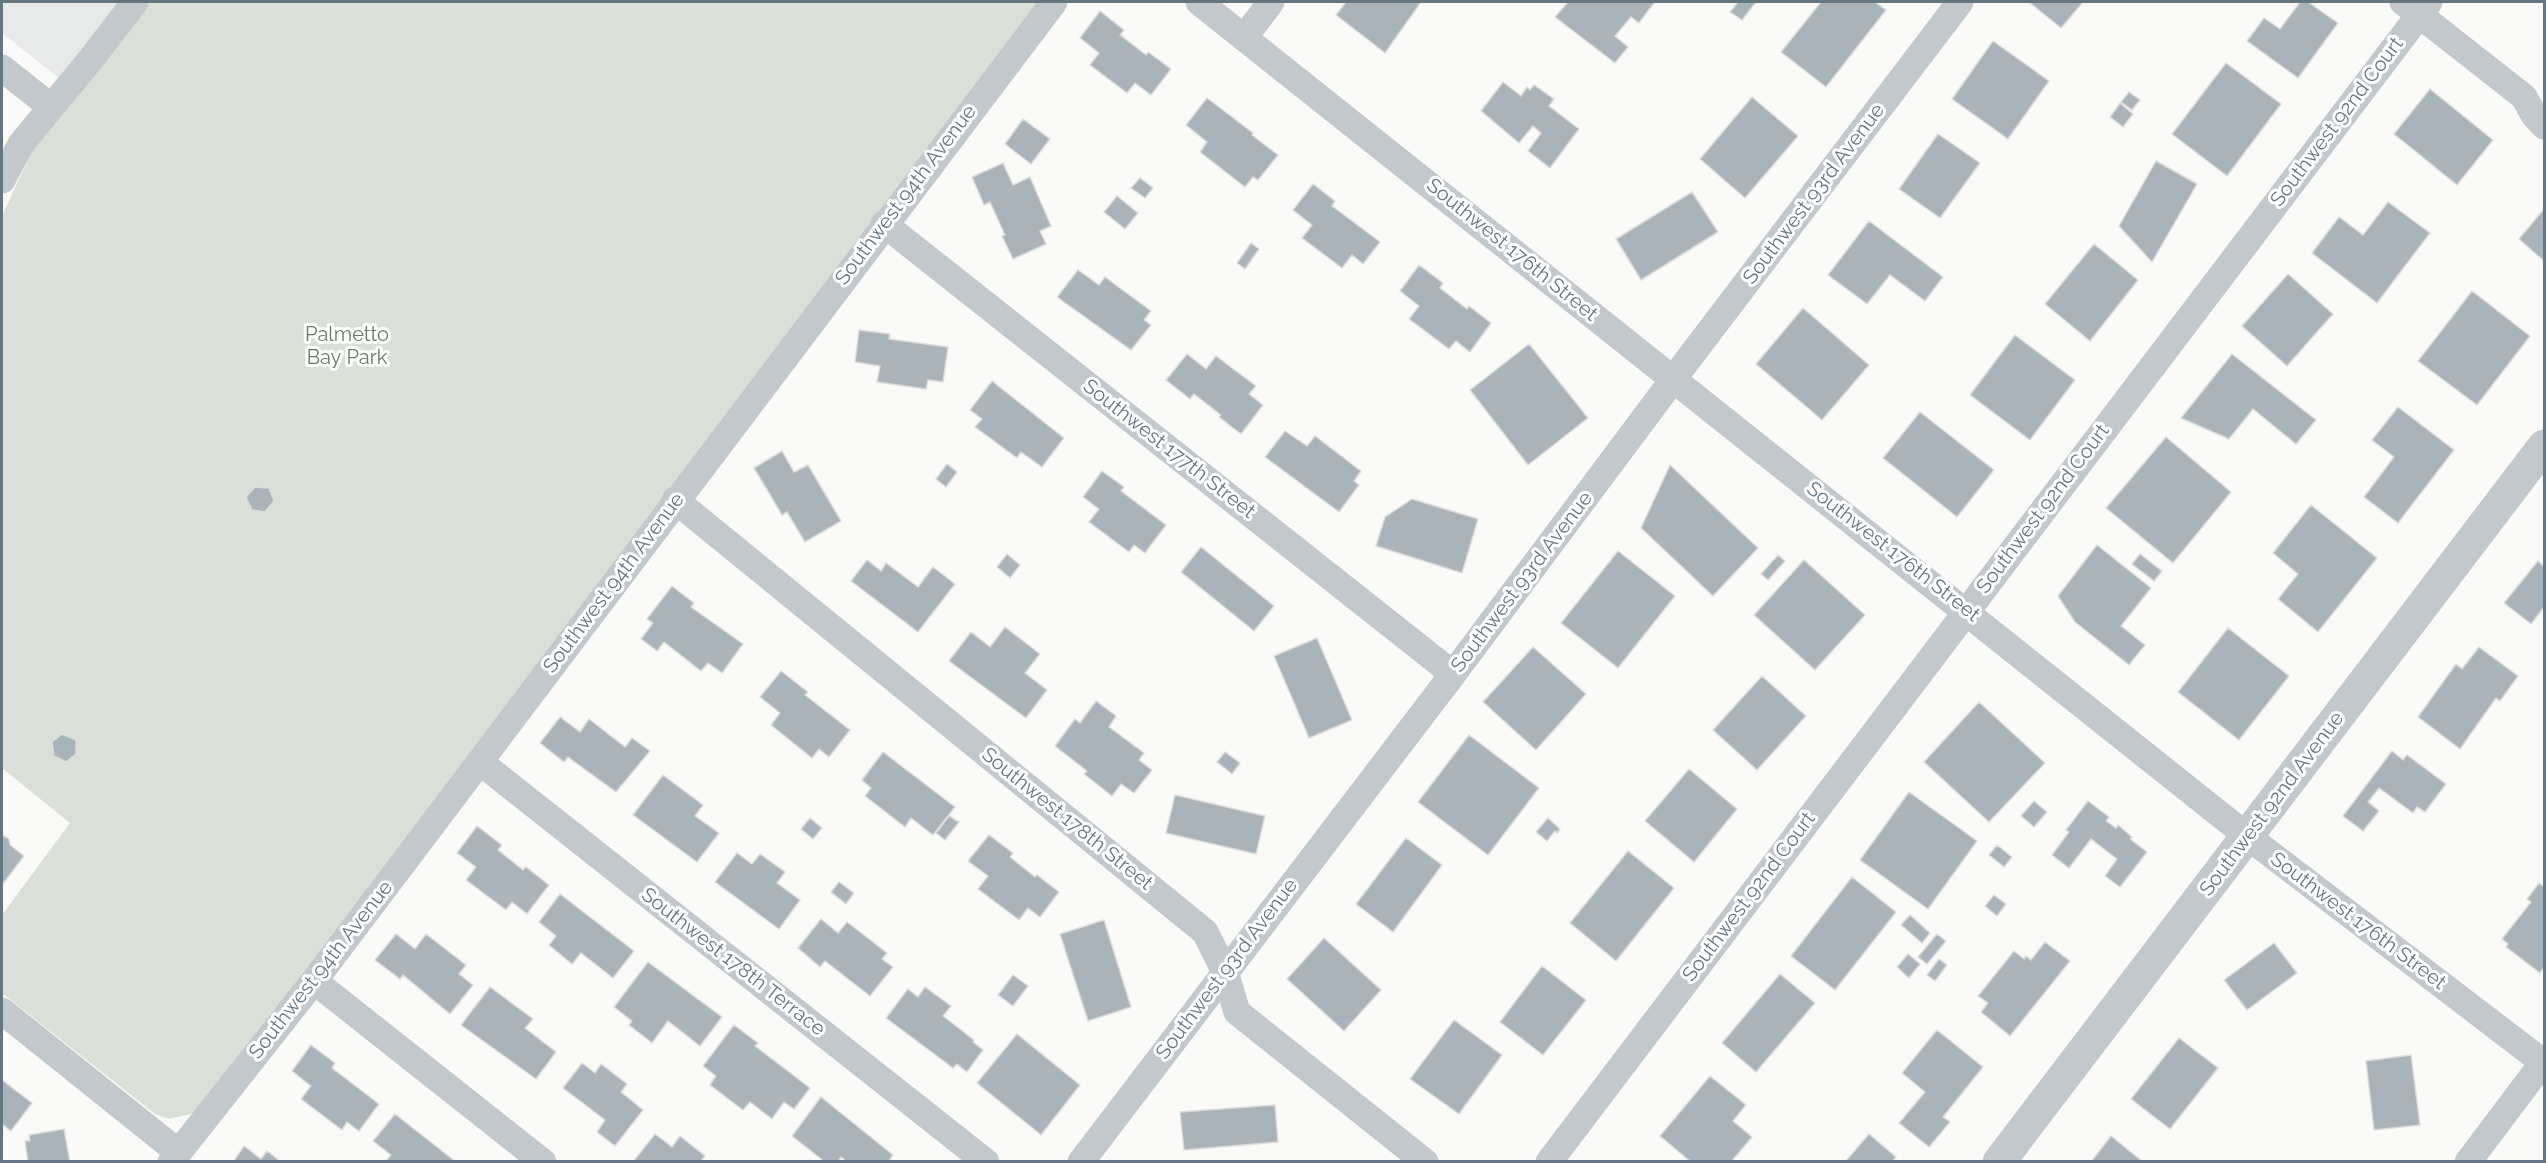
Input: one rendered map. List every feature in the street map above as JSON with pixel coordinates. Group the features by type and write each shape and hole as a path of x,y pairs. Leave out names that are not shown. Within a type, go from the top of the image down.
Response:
{"street":[{"path":"2,180 21,144 135,2"},
{"name":"Southwest 94th Avenue","path":"175,1157 314,981 675,500 1054,2"},
{"name":"Southwest 176th Street","path":"1198,2 1966,610 2247,836 2544,1062"},
{"path":"1244,38 1270,2"},
{"name":"Southwest 93rd Avenue","path":"1081,1161 1453,674 1960,2"},
{"path":"2417,6 2534,99 2534,115 2544,126"},
{"name":"Southwest 92nd Court","path":"1549,1161 1966,610 2417,6"},
{"path":"2,68 51,107"},
{"name":"Southwest 177th Street","path":"884,224 1453,674"},
{"name":"Southwest 92nd Avenue","path":"1999,1161 2544,446"},
{"name":"Southwest 178th Street","path":"675,500 1205,932 1225,972 1237,1012 1425,1161"},
{"name":"Southwest 178th Terrace","path":"480,762 986,1161"},
{"path":"314,981 543,1161"},
{"path":"2,1011 175,1157"},
{"path":"2468,1161 2544,1062"}],"shaded area":[{"path":"2,2 124,2 64,82 2,33"}],"green space":[{"name":"Palmetto Bay Park","path":"124,2 1045,2 430,810 195,1113 169,1119 155,1114 2,993 2,915 70,823 2,768 2,216 64,82"}],"building":[{"path":"1346,2 1421,2 1385,53 1336,15"},
{"path":"1568,2 1654,3 1639,23 1631,17 1615,36 1628,47 1615,63 1555,17"},
{"path":"1738,2 1756,2 1742,20 1730,12"},
{"path":"1821,2 1875,2 1886,10 1826,87 1781,52"},
{"path":"2029,2 2083,2 2061,28"},
{"path":"2300,2 2308,2 2338,23 2298,78 2247,41 2264,18 2280,29"},
{"path":"1100,11 1124,30 1120,35 1146,55 1148,52 1171,69 1151,95 1135,83 1127,93 1090,65 1099,53 1080,38"},
{"path":"1993,41 2049,81 2008,139 1952,99"},
{"path":"2226,63 2281,104 2227,176 2172,134"},
{"path":"1503,82 1521,96 1527,87 1530,90 1534,85 1554,99 1549,106 1579,129 1550,168 1528,151 1541,133 1533,126 1519,143 1481,111"},
{"path":"2430,89 2493,140 2457,185 2394,134"},
{"path":"2129,92 2140,100 2132,110 2121,102"},
{"path":"1752,97 1798,136 1745,198 1700,159"},
{"path":"1207,98 1278,155 1258,180 1253,177 1245,187 1200,152 1207,142 1186,125"},
{"path":"2120,103 2133,114 2123,127 2110,117"},
{"path":"1023,119 1050,139 1031,164 1005,144"},
{"path":"1938,134 1980,163 1940,218 1899,189"},
{"path":"2156,161 2197,184 2152,262 2119,226"},
{"path":"1003,163 1013,185 1030,177 1051,226 1040,231 1046,244 1013,259 990,202 984,205 972,177"},
{"path":"1140,178 1153,188 1145,198 1131,188"},
{"path":"1313,184 1335,201 1332,206 1380,242 1363,264 1352,255 1342,268 1302,238 1312,225 1293,210"},
{"path":"1692,192 1718,232 1641,280 1616,239"},
{"path":"1117,196 1138,213 1125,229 1104,212"},
{"path":"2388,202 2430,233 2377,303 2312,253 2339,217 2363,235"},
{"path":"2544,209 2544,261 2519,239"},
{"path":"1869,221 1943,277 1925,301 1890,275 1867,304 1828,275"},
{"path":"1251,243 1259,249 1245,269 1237,263"},
{"path":"2094,244 2138,280 2090,341 2045,304"},
{"path":"1419,265 1443,283 1440,288 1467,309 1469,306 1491,323 1470,352 1456,341 1449,349 1409,319 1419,306 1400,291"},
{"path":"1078,270 1099,285 1105,277 1151,311 1144,320 1151,325 1131,350 1057,297"},
{"path":"2288,274 2333,314 2287,366 2242,326"},
{"path":"2472,291 2530,336 2477,405 2418,361"},
{"path":"1803,308 1869,365 1822,420 1756,364"},
{"path":"859,330 890,334 889,339 948,347 943,382 928,380 926,389 877,382 880,366 855,362"},
{"path":"2015,335 2075,380 2030,440 1970,395"},
{"path":"1529,344 1588,418 1528,465 1470,390"},
{"path":"1187,354 1206,369 1216,356 1256,386 1249,394 1263,405 1241,434 1194,394 1190,399 1166,380"},
{"path":"2232,354 2316,420 2296,444 2253,409 2229,439 2181,418"},
{"path":"992,381 1064,438 1042,467 1021,452 1017,458 975,427 982,419 970,410"},
{"path":"2398,407 2454,450 2398,523 2364,497 2394,457 2372,440"},
{"path":"1920,412 1994,470 1957,517 1883,458"},
{"path":"1285,431 1307,446 1315,436 1361,471 1354,481 1359,485 1339,512 1265,457"},
{"path":"2166,437 2231,492 2173,563 2106,508"},
{"path":"782,451 794,472 808,465 841,521 805,542 787,512 782,515 754,468"},
{"path":"947,464 957,472 946,487 936,479"},
{"path":"1670,465 1758,548 1713,596 1641,528"},
{"path":"1102,471 1124,487 1121,491 1166,525 1145,553 1134,545 1129,552 1089,522 1099,509 1083,497"},
{"path":"255,487 269,488 274,501 265,512 252,510 246,497"},
{"path":"1412,499 1478,519 1462,573 1376,546 1385,517"},
{"path":"2311,505 2377,558 2318,632 2278,599 2298,574 2273,553"},
{"path":"2097,545 2151,588 2121,626 2145,645 2129,665 2075,622 2058,596"},
{"path":"1201,547 1274,606 1254,631 1181,572"},
{"path":"1618,551 1675,596 1618,668 1561,623"},
{"path":"1007,554 1020,565 1010,578 997,567"},
{"path":"2140,554 2162,571 2154,581 2132,564"},
{"path":"1778,555 1785,561 1768,580 1761,574"},
{"path":"867,560 881,571 886,563 918,587 933,567 955,584 918,632 851,581"},
{"path":"1804,560 1865,615 1815,670 1754,615"},
{"path":"2538,561 2544,567 2544,607 2531,624 2504,603"},
{"path":"672,586 694,603 691,607 743,644 722,673 708,663 701,671 664,642 657,651 641,639 653,623 647,619"},
{"path":"1005,627 1040,654 1025,673 1047,690 1026,718 949,661 971,632 990,647"},
{"path":"2228,628 2289,676 2239,740 2178,692"},
{"path":"1317,638 1352,720 1309,738 1274,656"},
{"path":"1533,647 1586,694 1536,750 1483,702"},
{"path":"2479,647 2518,676 2500,701 2496,698 2460,749 2418,717 2456,664 2462,669"},
{"path":"781,671 808,692 805,695 850,730 829,757 819,749 812,758 771,725 780,713 760,697"},
{"path":"1762,676 1806,716 1757,770 1713,730"},
{"path":"1096,701 1116,716 1109,727 1144,753 1139,760 1152,770 1134,793 1121,784 1112,796 1084,774 1087,771 1055,746 1075,719 1080,723"},
{"path":"1979,702 2045,763 1989,822 1924,762"},
{"path":"560,717 580,732 589,719 625,747 632,738 650,751 616,792 568,757 564,762 540,743"},
{"path":"62,734 76,740 76,754 66,762 54,756 52,742"},
{"path":"1469,735 1539,788 1488,855 1418,802"},
{"path":"2392,751 2403,760 2407,755 2446,784 2425,812 2417,807 2413,813 2379,788 2368,802 2379,811 2363,831 2343,816"},
{"path":"883,752 955,807 933,835 911,818 905,827 865,796 871,788 862,780"},
{"path":"1225,752 1240,763 1232,774 1217,762"},
{"path":"1689,769 1737,809 1694,862 1645,821"},
{"path":"663,775 703,805 695,816 719,833 697,862 633,815"},
{"path":"1909,792 1977,841 1928,909 1860,860"},
{"path":"1175,795 1265,816 1256,854 1166,833"},
{"path":"2034,801 2047,812 2034,827 2021,816"},
{"path":"2088,801 2109,817 2106,821 2116,828 2118,825 2132,837 2130,839 2147,852 2120,887 2105,876 2117,859 2091,839 2069,868 2052,855 2069,832 2066,830"},
{"path":"949,816 959,822 945,840 936,833"},
{"path":"810,818 822,828 813,839 801,829"},
{"path":"1548,818 1560,829 1557,833 1555,831 1547,841 1536,832"},
{"path":"477,826 502,845 498,850 523,870 526,867 549,885 527,914 512,902 506,910 466,880 476,867 457,853"},
{"path":"2,835 9,839 10,845 24,856 2,885"},
{"path":"989,835 1013,853 1010,857 1059,892 1040,917 1028,908 1019,920 978,889 988,876 968,861"},
{"path":"1406,838 1442,865 1393,932 1356,904"},
{"path":"1997,845 2012,857 2004,867 1989,855"},
{"path":"1628,851 1674,888 1616,961 1570,923"},
{"path":"737,853 752,864 760,854 785,872 777,883 800,900 779,929 715,882"},
{"path":"1852,877 1896,912 1835,990 1791,956"},
{"path":"839,882 854,893 846,904 831,892"},
{"path":"2539,883 2544,887 2544,967 2540,973 2506,947 2508,944 2502,939 2531,902 2527,899"},
{"path":"560,894 634,951 613,978 581,953 572,964 549,945 556,936 539,922"},
{"path":"1994,895 2006,904 1997,916 1985,906"},
{"path":"1910,915 1930,933 1922,943 1901,925"},
{"path":"821,919 838,933 847,922 887,953 882,959 893,967 870,996 825,961 820,967 798,948"},
{"path":"1104,920 1131,1007 1088,1021 1060,934"},
{"path":"396,934 415,949 426,934 466,965 459,974 473,985 450,1014 403,975 400,979 375,960"},
{"path":"1937,934 1946,941 1927,964 1918,957"},
{"path":"1324,938 1381,990 1344,1031 1287,979"},
{"path":"2045,942 2070,961 2010,1036 1981,1012 1988,1003 1978,996 2014,951 2024,959 2026,956 2031,960"},
{"path":"2274,943 2297,973 2247,1010 2224,980"},
{"path":"1908,954 1920,964 1909,978 1897,967"},
{"path":"1939,959 1947,965 1935,981 1927,975"},
{"path":"648,962 722,1017 700,1046 668,1021 652,1043 629,1025 632,1021 614,1007"},
{"path":"1542,966 1586,1000 1543,1055 1500,1022"},
{"path":"1780,974 1815,1003 1756,1072 1722,1043"},
{"path":"1013,975 1028,986 1013,1006 998,995"},
{"path":"490,987 533,1019 525,1028 556,1052 536,1079 461,1025"},
{"path":"925,987 951,1006 943,1016 983,1050 967,1072 957,1064 953,1068 886,1018 908,989 918,997"},
{"path":"1454,1020 1502,1055 1459,1114 1410,1079"},
{"path":"734,1025 758,1043 755,1046 810,1088 794,1109 784,1102 772,1119 750,1102 743,1110 710,1085 716,1076 703,1066"},
{"path":"1937,1030 1983,1067 1943,1117 1950,1122 1929,1147 1899,1123 1925,1092 1902,1073"},
{"path":"1017,1034 1080,1085 1041,1135 977,1083"},
{"path":"2179,1038 2218,1068 2170,1129 2131,1099"},
{"path":"311,1045 335,1063 332,1068 379,1104 359,1131 347,1122 342,1130 301,1099 311,1086 292,1071"},
{"path":"2411,1055 2420,1125 2374,1130 2366,1061"},
{"path":"582,1063 595,1073 601,1064 627,1084 621,1092 643,1110 615,1146 597,1132 605,1120 563,1088"},
{"path":"1710,1076 1746,1105 1733,1121 1752,1137 1731,1162 1691,1162 1660,1136"},
{"path":"2,1080 32,1103 11,1131 2,1124"},
{"path":"821,1097 893,1155 888,1162 847,1162 841,1157 838,1162 825,1162 792,1136"},
{"path":"1275,1105 1278,1142 1184,1150 1180,1112"},
{"path":"395,1114 456,1162 385,1162 391,1155 373,1141"},
{"path":"64,1129 70,1162 28,1162 25,1141 30,1141 29,1135"},
{"path":"655,1134 672,1147 680,1136 705,1156 700,1162 633,1162"},
{"path":"1869,1134 1896,1157 1892,1162 1845,1162"},
{"path":"2111,1136 2143,1162 2091,1162"},
{"path":"244,1146 261,1159 267,1151 281,1162 233,1162"}]}
